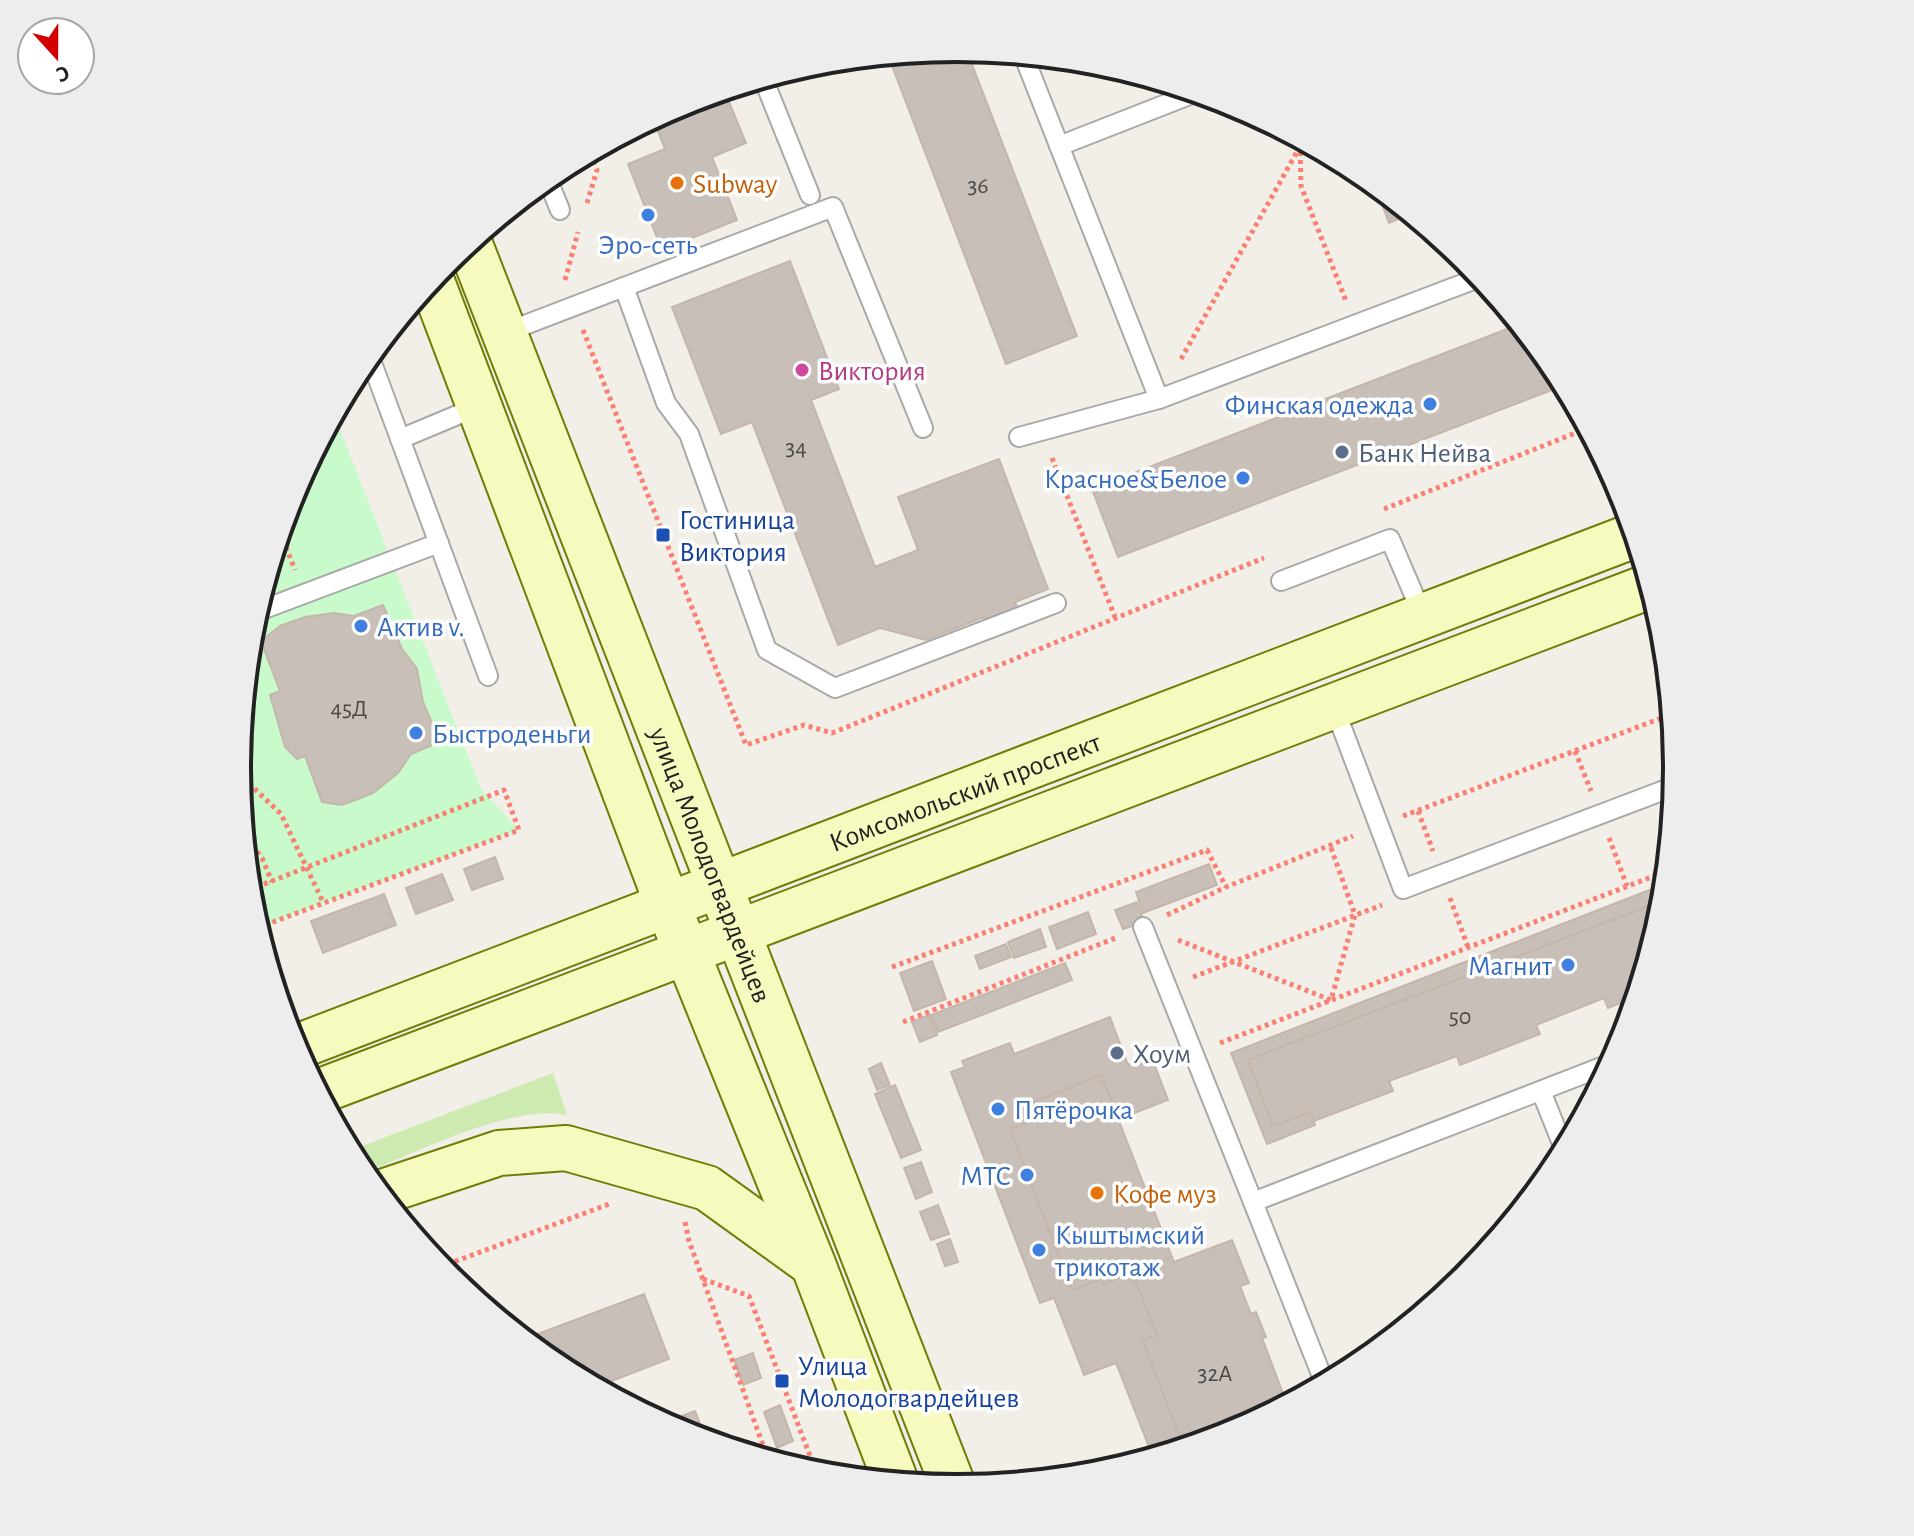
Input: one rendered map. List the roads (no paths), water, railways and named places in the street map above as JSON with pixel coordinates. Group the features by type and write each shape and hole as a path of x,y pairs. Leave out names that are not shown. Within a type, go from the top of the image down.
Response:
{"main road":[{"name":"улица Молодогвардейцев","path":"474,254 948,1474"},
{"name":"улица Молодогвардейцев","path":"436,292 685,950 813,1264 892,1470"},
{"name":"Комсомольский проспект","path":"307,1043 1625,539"},
{"name":"Комсомольский проспект","path":"328,1088 1640,590"},
{"path":"362,1075 389,1049 543,986 545,980 541,966 533,961 518,962"},
{"path":"391,1189 499,1153 566,1148 707,1188 813,1264"}],"lane":[{"path":"1028,66 1159,399"},
{"path":"767,88 810,195"},
{"path":"1059,146 1181,98"},
{"path":"552,190 560,210"},
{"path":"504,333 833,207 923,428"},
{"path":"1019,437 1159,399 1468,282"},
{"path":"624,287 666,403 689,434 767,650 835,688 1056,603"},
{"path":"374,370 488,676"},
{"path":"400,439 479,406"},
{"path":"1281,581 1390,539 1423,616"},
{"path":"270,606 439,543"},
{"path":"1334,707 1403,889 1662,791"},
{"path":"1143,927 1320,1373"},
{"path":"1253,1202 1595,1070"},
{"path":"1541,1091 1559,1136"}],"place":[{"name":"Subway","path":"677,183"},
{"name":"Эро-сеть","path":"648,215"},
{"name":"Виктория","path":"802,370"},
{"name":"Финская одежда","path":"1430,404"},
{"name":"Банк Нейва","path":"1342,452"},
{"name":"Красное&Белое","path":"1243,478"},
{"name":"Гостиница Виктория","path":"663,535"},
{"name":"Актив v.","path":"361,626"},
{"name":"Быстроденьги","path":"416,733"},
{"name":"Магнит","path":"1568,965"},
{"name":"Хоум","path":"1117,1053"},
{"name":"Пятёрочка","path":"998,1109"},
{"name":"МТС","path":"1027,1175"},
{"name":"Кофе муз","path":"1097,1193"},
{"name":"Кыштымский трикотаж","path":"1039,1250"},
{"name":"Улица Молодогвардейцев","path":"782,1381"}]}
